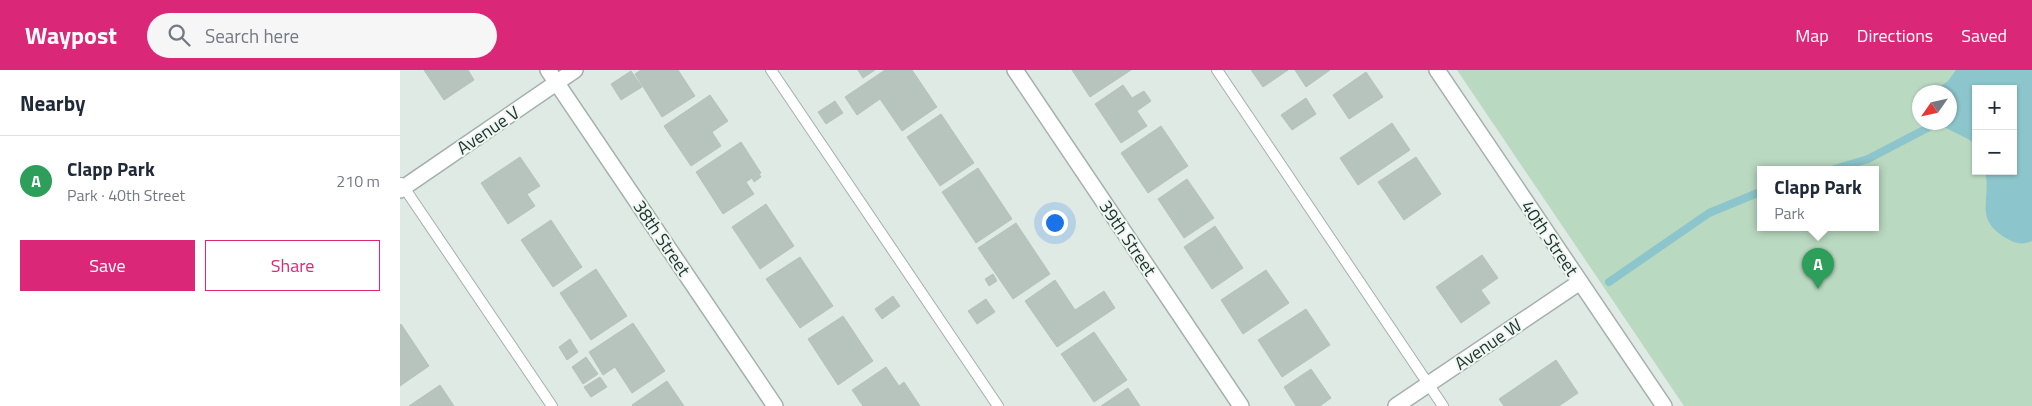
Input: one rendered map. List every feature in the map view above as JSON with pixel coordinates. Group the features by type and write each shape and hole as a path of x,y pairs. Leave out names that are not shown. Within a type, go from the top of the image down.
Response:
{"street":[{"name":"Avenue V","path":"401,186 553,76 575,70"},
{"name":"39th Street","path":"1015,70 1241,406"},
{"name":"40th Street","path":"1437,70 1664,406"},
{"name":"38th Street","path":"553,76 775,406"},
{"name":"Avenue W","path":"1396,406 1580,282"}],"lane":[{"path":"771,70 998,406"},
{"path":"1217,70 1442,406"},
{"path":"401,186 552,406"}],"green space":[{"path":"1457,70 2032,70 2032,406 1684,406"}],"water":[{"path":"1956,70 2032,70 2032,241 2016,243 1996,231 1990,223 1986,208 1986,175 2017,175 2017,85 1972,85 1972,142 1950,130 1957,130 1957,85 1943,85"}],"building":[{"path":"424,70 468,70 474,80 444,100"},
{"path":"641,70 678,70 695,96 662,117 635,74"},
{"path":"858,70 875,70 863,78"},
{"path":"885,70 912,70 937,107 902,131 880,99 857,115 845,97"},
{"path":"1072,70 1131,70 1090,97"},
{"path":"1251,70 1288,70 1263,87"},
{"path":"1295,70 1330,70 1306,87"},
{"path":"631,71 642,87 621,100 611,84"},
{"path":"1366,72 1383,97 1349,119 1333,95"},
{"path":"1123,85 1132,98 1144,91 1151,101 1137,111 1147,126 1121,143 1095,104"},
{"path":"710,95 728,121 712,132 721,146 691,166 664,126"},
{"path":"1306,98 1316,114 1292,130 1281,115"},
{"path":"835,101 843,113 826,124 818,112"},
{"path":"941,114 974,163 940,186 907,137"},
{"path":"1392,123 1410,150 1358,185 1340,158"},
{"path":"1161,126 1188,166 1148,193 1121,153"},
{"path":"741,142 761,173 759,174 761,177 754,182 752,178 746,182 754,194 723,214 696,172"},
{"path":"520,157 540,186 527,194 535,206 508,224 481,183"},
{"path":"1416,157 1441,194 1404,220 1378,182"},
{"path":"978,168 1012,219 976,243 942,192"},
{"path":"1187,179 1214,218 1184,238 1158,199"},
{"path":"766,204 794,246 760,269 732,227"},
{"path":"551,220 582,267 553,287 521,240"},
{"path":"1016,223 1050,274 1013,299 978,248"},
{"path":"1215,226 1243,268 1212,289 1184,247"},
{"path":"1482,255 1498,278 1481,290 1490,303 1461,323 1436,287"},
{"path":"800,257 833,306 800,328 766,279"},
{"path":"596,269 627,316 591,340 560,293"},
{"path":"1266,270 1289,303 1243,334 1221,300"},
{"path":"993,274 997,281 989,286 985,279"},
{"path":"1055,280 1075,310 1104,291 1115,308 1057,347 1025,301"},
{"path":"893,296 900,306 882,319 875,309"},
{"path":"986,299 995,312 977,324 968,311"},
{"path":"1306,309 1330,345 1282,377 1258,340"},
{"path":"843,316 873,361 838,385 808,339"},
{"path":"633,323 665,371 632,393 615,367 603,375 589,352"},
{"path":"400,325 429,366 400,386"},
{"path":"1094,332 1127,380 1094,402 1061,354"},
{"path":"570,339 578,352 567,360 559,347"},
{"path":"586,357 598,374 583,384 572,367"},
{"path":"1556,360 1578,393 1559,406 1504,406 1499,399"},
{"path":"886,367 899,386 904,382 920,406 863,406 852,390"},
{"path":"1311,369 1331,398 1320,406 1296,406 1284,387"},
{"path":"600,377 607,387 591,397 584,387"},
{"path":"667,381 684,406 632,405"},
{"path":"440,385 454,406 409,406"},
{"path":"1128,388 1140,406 1101,406"}],"waterway":[{"path":"1844,166 1868,159 1924,130"},
{"path":"1609,282 1709,213 1757,193"}],"place":[{"name":"Clapp Park","path":"1818,289"}]}
